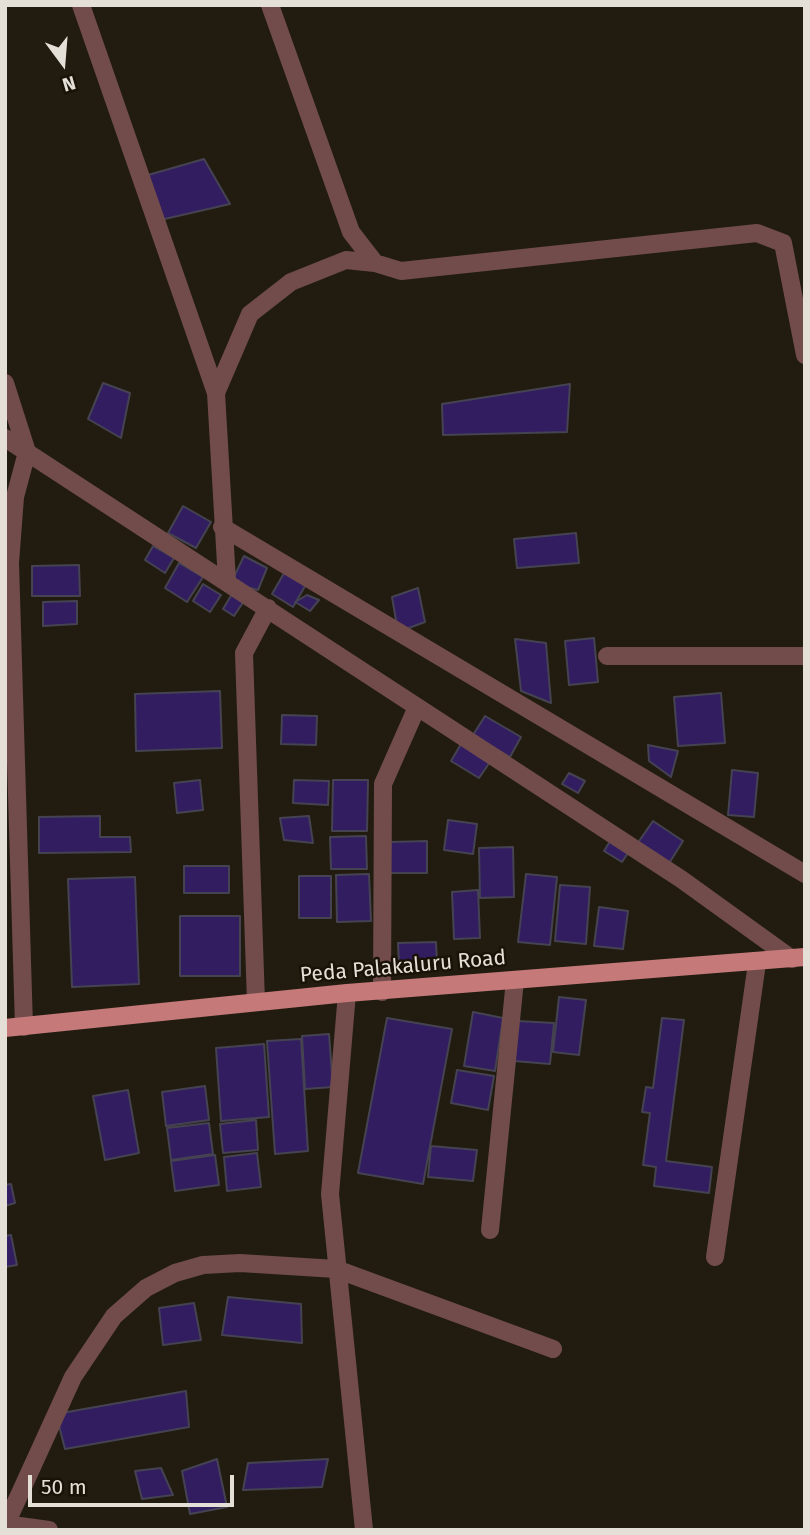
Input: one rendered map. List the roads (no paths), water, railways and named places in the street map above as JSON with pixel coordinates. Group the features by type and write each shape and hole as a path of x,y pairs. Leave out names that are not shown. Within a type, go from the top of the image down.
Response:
{"main road":[{"name":"Peda Palakaluru Road","path":"5,1028 347,993 798,958"}],"street":[{"path":"81,5 216,393 227,581"},
{"path":"270,5 351,232 375,263"},
{"path":"216,393 250,314 291,282 346,260 375,263 401,271 758,233 783,243 805,355"},
{"path":"5,383 27,452 15,497 10,563 24,1027"},
{"path":"5,438 227,581 798,958"},
{"path":"222,527 805,874"},
{"path":"256,1002 244,653 268,608"},
{"path":"607,656 805,656"},
{"path":"382,992 383,784 417,707"},
{"path":"715,1257 757,963"},
{"path":"490,1230 515,980"},
{"path":"347,993 330,1194 364,1530"},
{"path":"48,1530 5,1524 73,1377 114,1316 146,1288 175,1273 203,1265 240,1263 336,1269 553,1349"}]}
